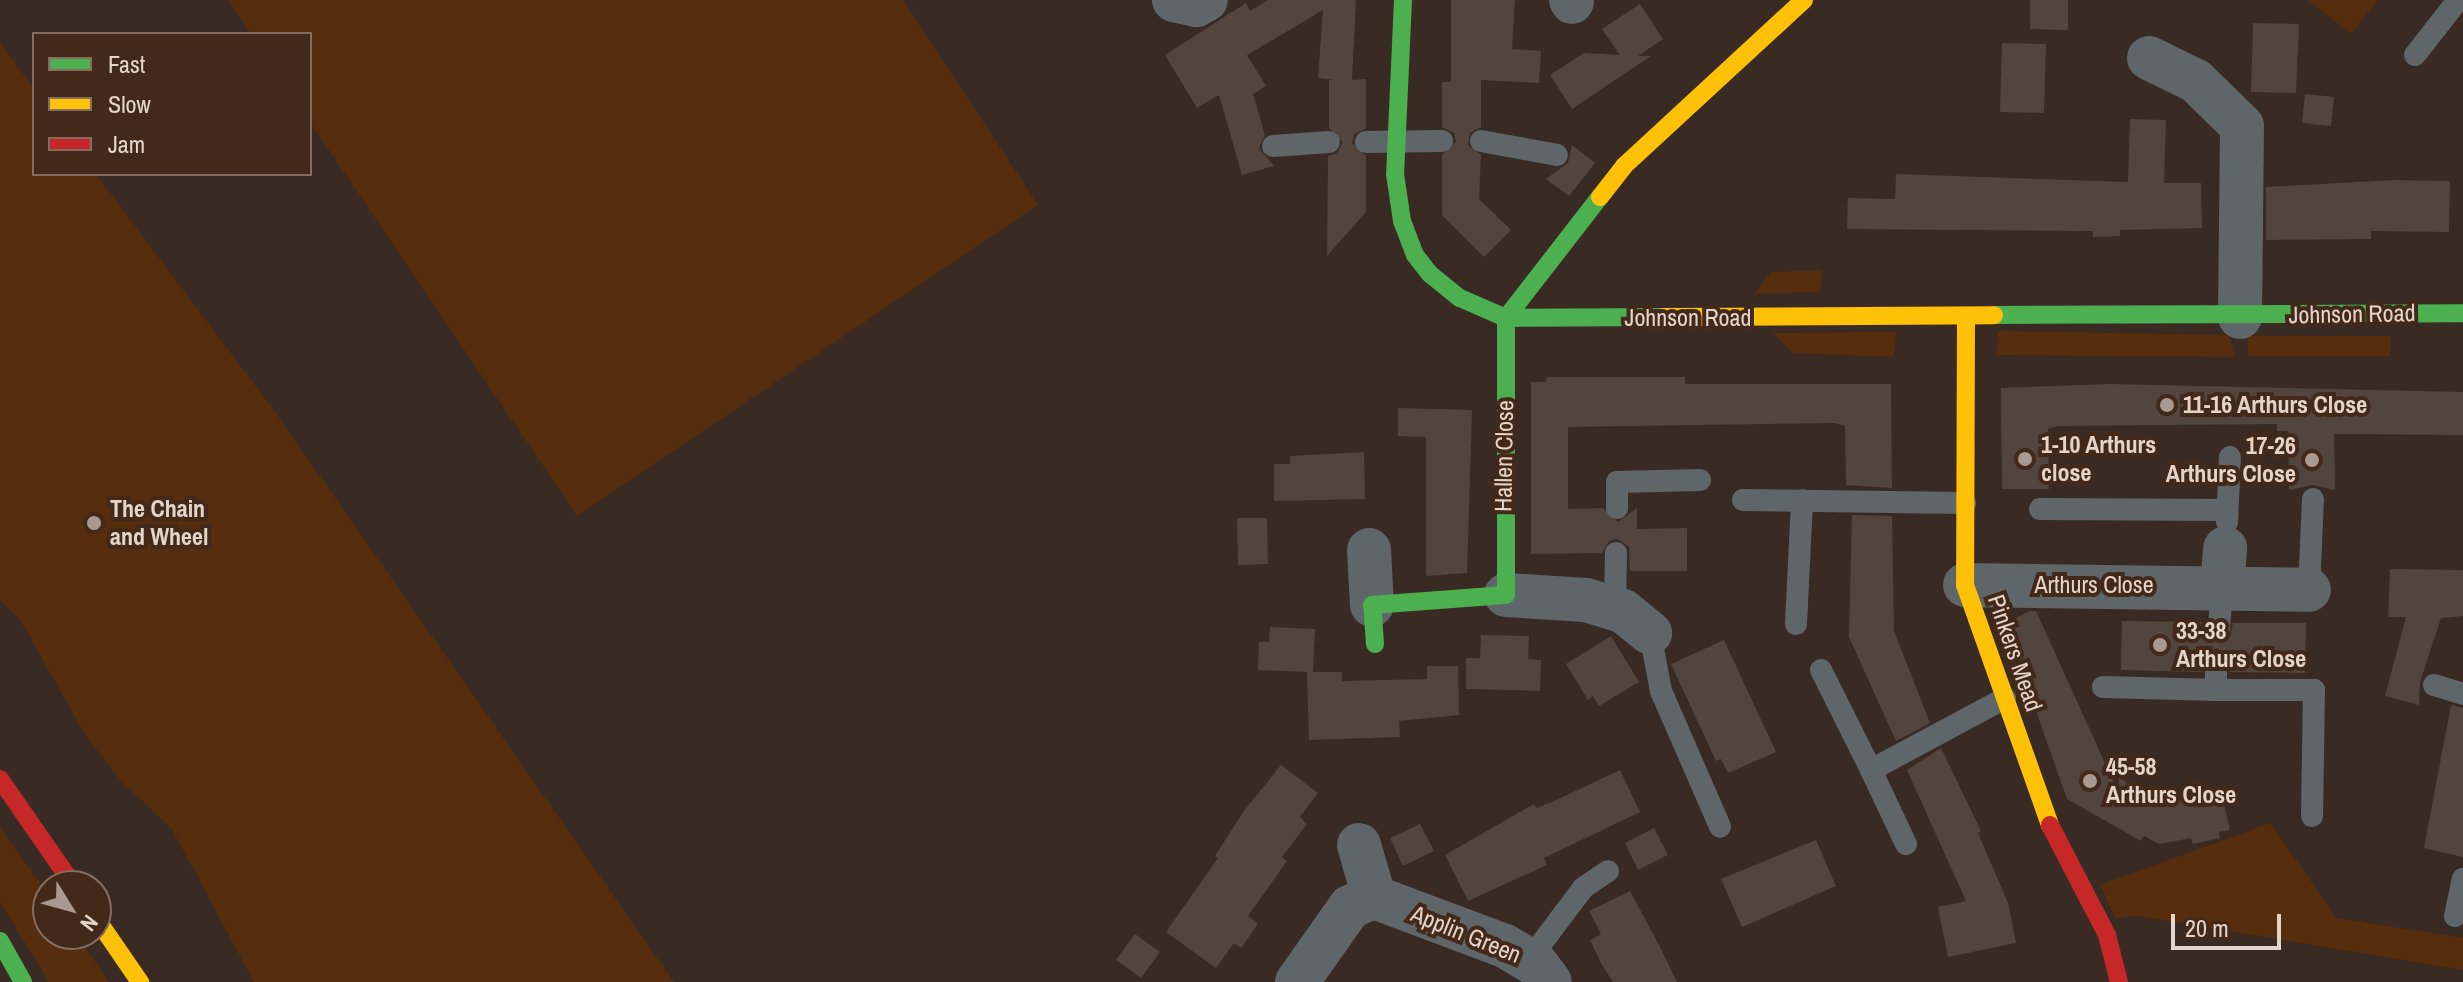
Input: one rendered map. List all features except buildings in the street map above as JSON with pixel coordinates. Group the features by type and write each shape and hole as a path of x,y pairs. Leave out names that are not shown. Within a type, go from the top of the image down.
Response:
{"main road":[{"name":"Johnson Road","path":"1403,0 1396,141 1402,221 1415,255 1460,298 1506,318 2240,317 2463,313"},
{"path":"1506,318 1624,166 1804,0"},
{"name":"Hallen Close","path":"1506,318 1506,595"},
{"name":"Pinkers Mead","path":"1966,318 1965,585 2056,842 2107,935 2119,982"},
{"path":"1374,624 1506,595"},
{"path":"0,779 63,870"},
{"path":"0,941 23,982"},
{"path":"112,941 140,982"}],"street":[{"path":"1174,0 1196,5 1206,0"},
{"path":"2149,58 2196,81 2242,126 2240,317"},
{"name":"Arthurs Close","path":"1965,585 2225,548 2309,590"},
{"path":"1369,550 1374,624"},
{"path":"1506,595 1586,600 1633,621"},
{"path":"1297,982 1350,907 1374,897 1359,845"},
{"name":"Applin Green","path":"1374,897 1539,971"}],"lane":[{"path":"2415,55 2458,0"},
{"path":"1366,142 1442,141"},
{"path":"1481,141 1557,155"},
{"path":"1273,146 1329,142"},
{"path":"2219,629 2230,457"},
{"path":"1617,508 1617,482 1700,480"},
{"path":"2309,590 2313,499"},
{"path":"1743,500 1965,503"},
{"path":"1796,624 1802,500"},
{"path":"2040,509 2225,548"},
{"path":"1616,553 1633,621 1720,827"},
{"path":"2216,662 2216,690"},
{"path":"1821,670 1906,844"},
{"path":"2434,685 2463,694"},
{"path":"2103,687 2314,690 2312,816"},
{"path":"1871,770 2005,698"},
{"path":"1539,971 1583,888 1608,871"},
{"path":"2455,916 2463,879"}],"shaded area":[{"path":"228,0 903,0 1038,205 577,516 312,125 312,32 250,32"},
{"path":"2308,0 2378,0 2351,34"},
{"path":"0,42 32,86 32,176 98,176 273,409 674,982 254,982 172,829 121,781 86,736 19,618 0,600"},
{"path":"1822,270 1820,292 1754,294 1771,272"},
{"path":"1998,331 2229,335 2235,357 1997,355"},
{"path":"1896,332 1894,357 1793,353 1773,333"},
{"path":"2248,336 2390,336 2390,356 2248,356"},
{"path":"2270,823 2337,918 2463,938 2463,970 2139,916 2115,918 2100,885"},
{"path":"0,828 32,872 32,950 87,950 109,982 49,982 0,902"}],"traffic: fast":[{"path":"1403,0 1395,174 1402,221 1415,255 1430,274 1460,298 1506,318 1663,317"},
{"path":"1375,644 1372,605 1506,595 1506,318 1600,197"},
{"path":"1994,315 2463,313"},
{"path":"0,941 23,982"}],"traffic: slow":[{"path":"1600,197 1624,166 1804,0"},
{"path":"1663,317 1994,315"},
{"path":"1966,318 1965,585 2050,825"},
{"path":"112,941 140,982"}],"traffic: jam":[{"path":"0,779 63,870"},
{"path":"2050,825 2107,935 2119,982"}],"place":[{"name":"11-16 Arthurs Close","path":"2167,405"},
{"name":"1-10 Arthurs close","path":"2025,459"},
{"name":"17-26 Arthurs Close","path":"2312,460"},
{"name":"The Chain and Wheel","path":"94,523"},
{"name":"33-38 Arthurs Close","path":"2160,645"},
{"name":"45-58 Arthurs Close","path":"2090,781"}]}
